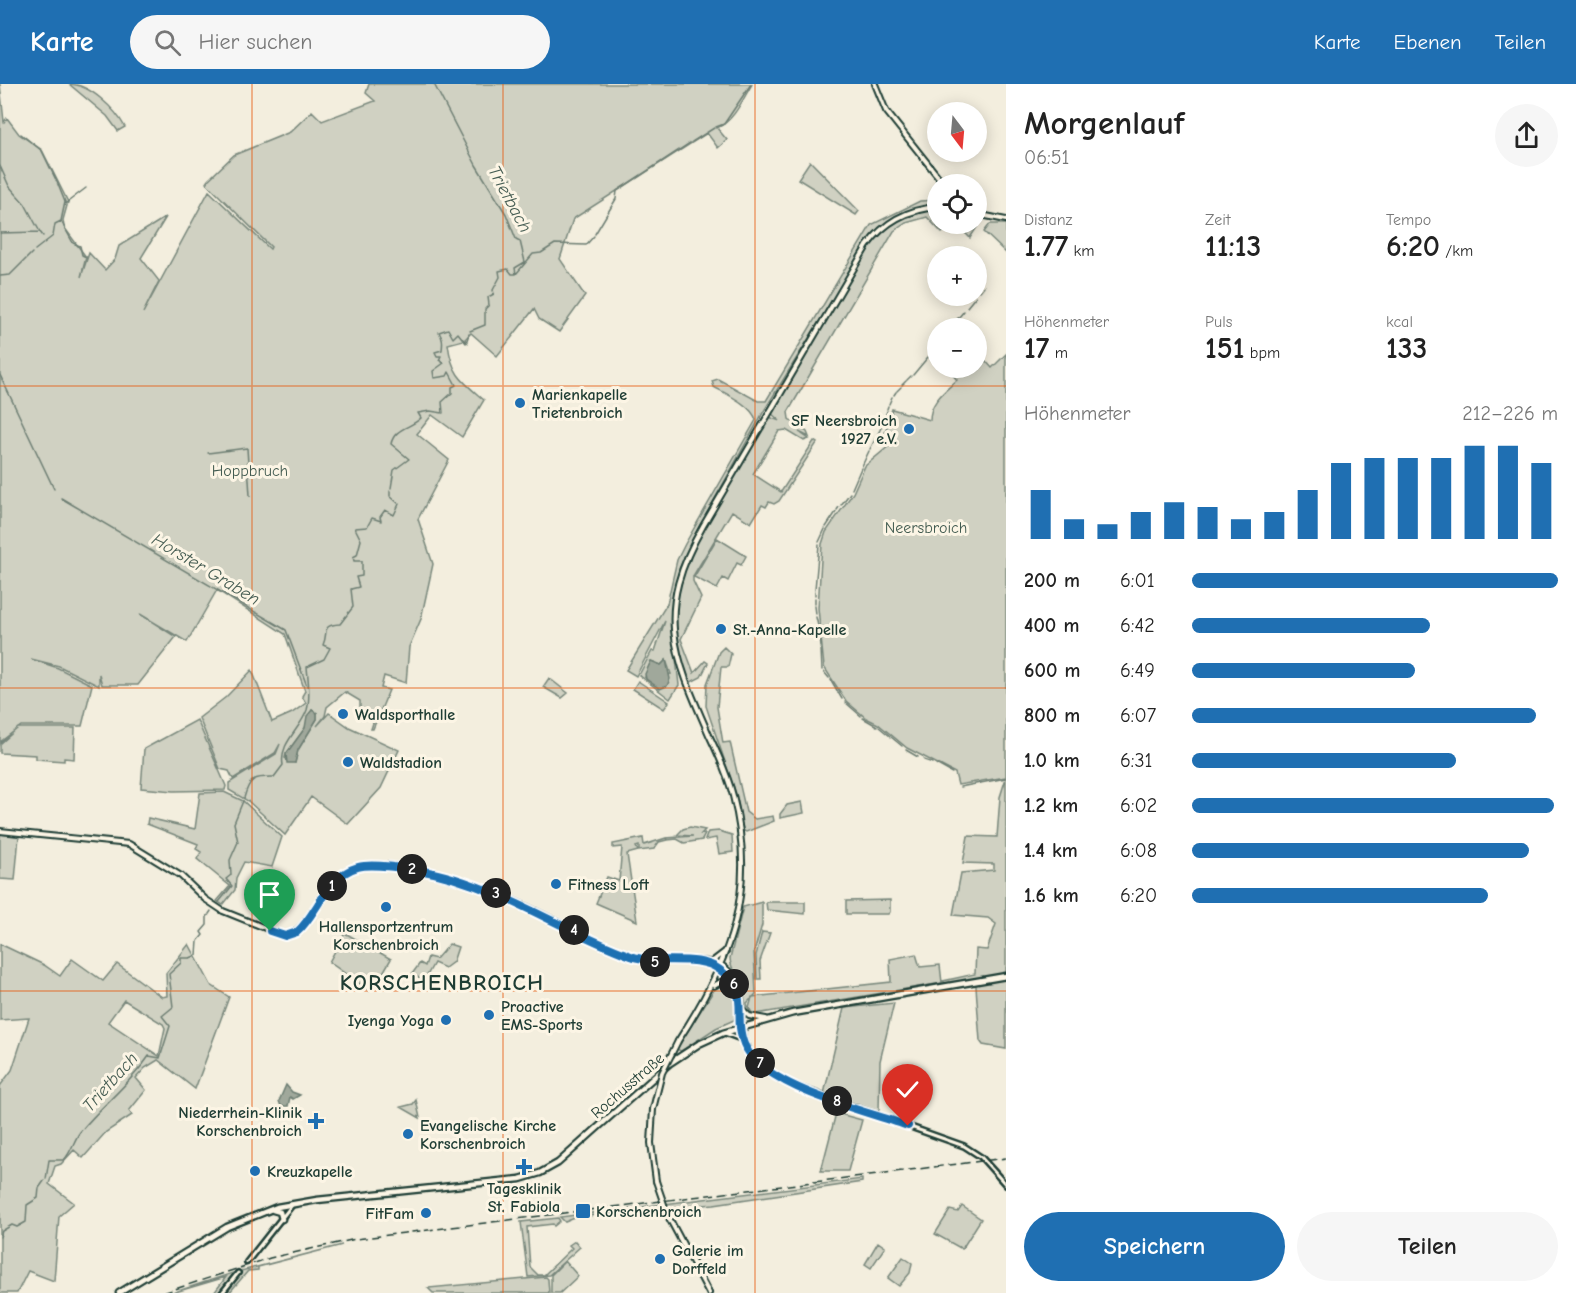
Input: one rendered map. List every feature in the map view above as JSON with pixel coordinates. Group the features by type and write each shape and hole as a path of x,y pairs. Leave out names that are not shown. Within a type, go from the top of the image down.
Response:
{"main road":[{"path":"875,84 885,111 936,174"},
{"path":"709,1293 668,1216 656,1181 651,1143 653,1109 662,1072 711,988 728,949 741,894 741,834 729,782 679,662 673,624 677,583 693,544 867,246 878,231 897,218 915,210 927,208"},
{"path":"987,218 1006,220"},
{"path":"0,831 129,844 181,876 220,909 275,933 291,935 301,928 322,895 355,868 369,866 415,869 471,884 516,901 636,958 659,962 710,962 719,958 728,949"},
{"path":"699,962 721,968"},
{"path":"710,962 730,973 741,1007 741,1026"},
{"name":"Rochusstraße","path":"292,1203 537,1174 558,1163 670,1063 699,1044 723,1033 768,1019 1006,976"},
{"path":"711,988 723,980 736,987"},
{"path":"741,1007 753,1017 768,1019"},
{"path":"119,1293 218,1232 267,1210 292,1203"},
{"path":"267,1210 278,1211 282,1219"}],"street":[{"path":"741,1026 743,1040 753,1057 785,1082 959,1144 978,1155 1006,1185"},
{"path":"723,1033 743,1040"},
{"path":"247,1262 292,1203"},
{"path":"222,1293 238,1273"}],"green space":[{"name":"Hoppbruch","path":"0,84 4,122 7,118 19,134 42,150 68,202 63,220 64,227 86,257 81,277 89,253 105,270 115,259 119,246 166,217 141,258 159,281 143,313 209,191 270,249 271,247 206,183 208,180 234,155 290,132 312,111 322,121 375,101 366,93 369,84 752,84 733,115 717,128 727,140 718,148 707,133 573,219 560,259 585,296 559,332 539,319 534,309 497,356 471,333 465,339 467,342 463,340 448,344 452,363 459,377 484,400 462,437 432,415 417,434 449,460 418,519 433,564 421,619 409,647 406,683 384,676 381,688 389,690 373,729 371,729 374,720 360,716 360,701 345,692 327,707 325,716 317,726 329,713 349,727 399,750 381,788 348,824 311,797 285,835 248,801 229,790 229,783 276,754 280,744 275,753 233,779 229,771 220,769 199,718 226,697 252,670 272,722 292,713 306,703 302,696 305,691 285,634 217,590 187,642 140,614 176,637 138,685 102,685 99,674 99,686 59,666 31,659 58,668 92,685 82,726 21,726 0,742","holes":["312,710 317,713 317,719 298,750 295,763 285,758 305,728"]},
{"path":"69,84 85,88 101,99 125,127 118,131 107,116"},
{"path":"810,161 859,211 856,215 798,179"},
{"path":"920,201 927,201 927,207 903,214 873,234 764,411 694,536 679,569 671,615 679,685 670,699 639,675 652,651 655,651 665,621 636,676 626,670 667,604 677,560 756,420 754,415 738,400 714,387 712,381 718,379 758,401 766,401 871,225","holes":["666,660 671,674 645,677 651,661 661,665"]},
{"path":"927,211 927,217 906,223 894,231 788,412 789,419 807,432 809,437 799,432 809,439 804,441 786,430 779,431 753,474 781,492 814,441 817,443 779,501 774,504 769,502 766,507 762,505 751,523 732,511 693,576 701,598 681,639 694,673 705,661 708,663 701,677 691,682 681,657 676,615 683,574 693,548 769,417 780,421 771,413 865,252 896,222"},
{"path":"990,224 1006,224 1006,253 986,234"},
{"name":"Neersbroich","path":"1006,354 1006,777 958,785 955,773 907,748 846,701 824,667 818,608 822,544 826,532 853,493 865,466 896,440 884,436 892,409 930,420 935,403 957,380 955,378 987,378 987,362 992,368"},
{"path":"717,538 746,556 741,565 737,563 728,581 723,578 717,589 694,577"},
{"path":"724,647 731,654 728,667 721,667 717,707 723,743 730,742 746,812 755,819 773,816 774,821 746,832 743,830 737,797 706,706 707,684 719,652"},
{"path":"549,678 568,693 562,698 543,687"},
{"path":"638,681 669,702 664,709 633,689"},
{"path":"197,720 226,786 225,790 174,791 141,788 144,749"},
{"path":"18,728 75,728 74,759 64,758 64,761 36,759 36,755 0,753 0,744"},
{"path":"1006,778 1006,974 947,985 943,981 975,974 976,949 987,950 996,924 988,918 953,915 961,873 994,870 994,864 963,863 968,836 997,837 1000,797"},
{"path":"224,792 243,801 282,837 272,867 244,862 236,878 235,890 223,905 217,901 230,886 197,859 201,852 196,849 198,844 147,824 148,818 195,829 200,793"},
{"path":"802,802 804,813 780,818 780,814 787,805"},
{"path":"690,827 705,830 701,834 705,834 702,840 684,843 677,839 668,840 667,838 693,836 677,835 683,829"},
{"path":"719,831 732,835 733,852 719,854 716,838 705,840 708,832"},
{"path":"0,834 19,836 15,880 0,879"},
{"path":"643,838 644,845 666,838 667,840 659,842 654,849 639,851 639,846 636,847 638,851 627,854 637,921 596,903 607,877 619,881 622,847 613,848 613,844"},
{"path":"890,900 888,914 846,914 846,901"},
{"path":"762,902 762,925 754,952 756,994 747,1003 750,1014 746,1009 743,990 730,958 743,907"},
{"path":"766,902 805,902 805,914 767,910"},
{"path":"762,932 770,933 760,961 761,979 757,979 756,955"},
{"path":"345,933 391,959 370,991 329,962"},
{"path":"0,944 44,965 60,976 72,959 103,981 117,964 162,997 167,996 166,973 189,944 211,985 229,997 195,1089 158,1060 145,1068 136,1078 146,1090 129,1111 132,1115 106,1132 83,1158 74,1150 61,1164 55,1166 49,1184 74,1203 59,1216 54,1281 28,1271 17,1293 0,1293 0,1086 12,1070 29,1018 0,1020","holes":["124,1000 163,1024 165,1028 159,1056 108,1022"]},
{"path":"449,944 458,947 453,962 445,968 434,963 424,981 412,974 420,963 425,966 428,957 436,959"},
{"path":"916,954 920,967 940,965 942,983 756,1014 752,1013 749,1008 752,997 891,982 890,959"},
{"path":"1006,979 1006,1049 983,1045 980,1041 976,984"},
{"path":"726,982 735,994 737,1010 734,1020 716,1028 681,1051 676,1049 714,990"},
{"path":"894,1003 880,1061 879,1112 824,1094 844,1008"},
{"path":"416,1100 420,1118 401,1107 413,1104"},
{"path":"836,1113 862,1120 848,1171 821,1171"},
{"path":"862,1179 862,1182 714,1204 577,1217 565,1222 560,1217"},
{"path":"962,1206 981,1219 962,1249 935,1234 950,1210 958,1212"},
{"path":"558,1218 560,1221 554,1226 553,1224 527,1227 530,1267 538,1275 544,1275 572,1248 569,1245 575,1241 580,1247 549,1275 528,1277 521,1222"},
{"path":"878,1242 885,1247 871,1268 865,1264"},
{"path":"342,1245 248,1271 229,1293 224,1293 240,1273 237,1272"},
{"path":"903,1257 912,1263 910,1273 899,1286 888,1278"},
{"path":"565,1261 578,1276 560,1293 551,1293 551,1275"},
{"path":"236,1272 220,1293 214,1293 226,1277 172,1293"},
{"path":"546,1277 549,1293 433,1293 428,1288"}],"shaded area":[{"path":"666,660 670,679 667,686 660,689 646,679 645,674 651,661 661,665"},
{"path":"312,710 317,713 317,719 298,750 295,763 287,763 286,754 305,728 307,716"},
{"path":"286,1085 292,1092 300,1095 293,1099 290,1097 288,1106 281,1106 279,1101"}],"waterway":[{"name":"Trietbach","path":"434,84 476,165 506,214 516,239 520,241 525,262 515,268 516,274 512,274 508,269 499,271 500,277 493,290 494,294 488,297 489,305 485,309 485,325 470,331"},
{"path":"716,127 724,124 751,84"},
{"path":"692,142 714,128"},
{"path":"21,134 42,151 65,202 61,221 55,224 53,236 35,250"},
{"path":"595,234 616,199 617,191 690,143"},
{"path":"0,166 9,186 25,204 40,232"},
{"path":"65,204 86,188"},
{"path":"61,221 73,243 80,246 82,255 86,257"},
{"path":"0,233 40,232 43,236"},
{"path":"516,274 533,254 541,253 555,244 586,245 594,236"},
{"path":"0,276 10,275 32,253"},
{"path":"958,318 964,311"},
{"name":"Trietbach","path":"391,488 394,470 409,459 391,444 393,439 399,431 421,418 418,413 430,411 443,413 442,402 452,393 452,387 456,385 449,372 447,376 434,378 433,371 444,363 439,360 441,356 437,356 435,352 442,350 439,332 448,329 453,338 458,333 466,343 469,334"},
{"path":"913,375 927,358"},
{"name":"Horster Graben","path":"0,375 54,489"},
{"path":"907,380 911,376"},
{"path":"902,385 906,381"},
{"path":"897,391 901,387"},
{"path":"889,404 892,397"},
{"path":"883,423 887,411"},
{"path":"870,449 882,426"},
{"path":"208,453 247,448 250,496"},
{"path":"862,466 869,451"},
{"path":"852,489 861,468"},
{"name":"Trietbach","path":"244,798 254,779 274,777 283,765 287,743 307,710 309,694 307,667 324,659 330,648 323,645 327,628 340,624 353,607 351,589 359,587 356,577 362,576 362,561 354,561 353,557 357,555 361,540 355,528 367,527 372,518 381,521 380,517 385,510 394,515 399,504 390,496 390,491"},
{"path":"841,505 850,493"},
{"name":"Horster Graben","path":"61,498 286,630 307,686"},
{"path":"826,527 836,512"},
{"path":"819,542 825,529"},
{"path":"815,589 819,545"},
{"path":"815,598 815,603"},
{"path":"815,606 816,614"},
{"path":"816,617 819,630"},
{"path":"820,637 821,647"},
{"path":"821,649 822,670"},
{"path":"824,672 829,678"},
{"path":"831,680 842,699"},
{"path":"845,702 861,716"},
{"path":"863,718 877,726"},
{"path":"879,727 902,746"},
{"path":"906,750 918,757"},
{"path":"924,760 933,763"},
{"path":"936,764 952,773"},
{"path":"960,787 1006,778"},
{"name":"Trietbach","path":"219,902 232,886 226,879 231,875 230,860 238,842 234,823 243,801"},
{"name":"Trietbach","path":"46,1179 49,1160 64,1160 80,1132 149,1056 160,1058 170,1026 162,1016 173,1007 169,974 181,963 181,958 197,955 198,941 203,935 201,932 207,925 207,917 211,911"},
{"name":"Trietbach","path":"0,1237 2,1231 12,1225 17,1227 26,1222 27,1205 38,1198 39,1188 44,1181"}],"tunnel":[{"path":"238,1273 247,1262"}],"railway":[{"path":"163,1293 270,1258 356,1239 1006,1158"}],"place":[{"name":"Marienkapelle Trietenbroich","path":"520,403"},
{"name":"SF Neersbroich 1927 e.V.","path":"909,429"},
{"name":"St.-Anna-Kapelle","path":"721,629"},
{"name":"Waldsporthalle","path":"343,714"},
{"name":"Waldstadion","path":"348,762"},
{"name":"Fitness Loft","path":"556,884"},
{"name":"Hallensportzentrum Korschenbroich","path":"386,907"},
{"name":"Proactive EMS-Sports","path":"489,1015"},
{"name":"Iyenga Yoga","path":"446,1020"},
{"name":"Niederrhein-Klinik Korschenbroich","path":"316,1121"},
{"name":"Evangelische Kirche Korschenbroich","path":"408,1134"},
{"name":"Tagesklinik St. Fabiola","path":"524,1167"},
{"name":"Kreuzkapelle","path":"255,1171"},
{"name":"Korschenbroich","path":"583,1211"},
{"name":"FitFam","path":"426,1213"},
{"name":"Galerie im Dorffeld","path":"660,1259"}],"district":[{"name":"KORSCHENBROICH","path":"442,982"}],"route":[{"path":"270,931 285,936 297,932 322,895 345,874 358,867 412,868 471,884 516,901 634,957 659,962 699,962 720,969 736,987 740,996 745,1046 770,1072 780,1080 908,1126"}]}
